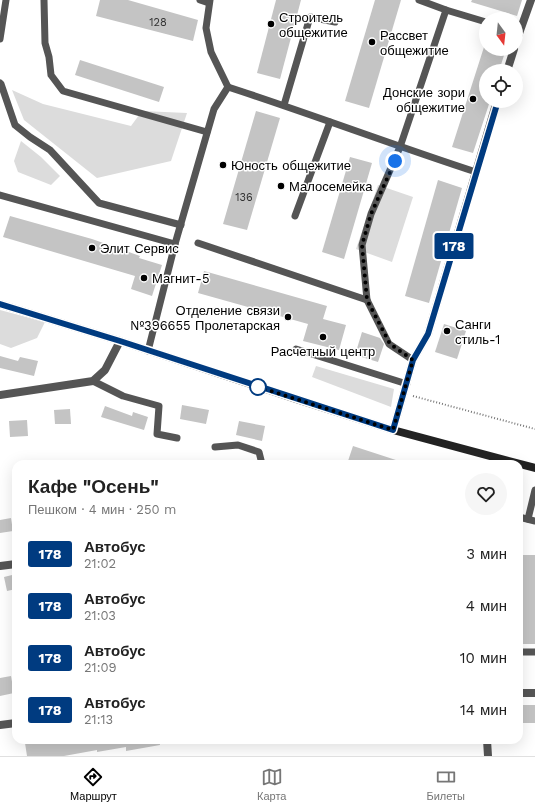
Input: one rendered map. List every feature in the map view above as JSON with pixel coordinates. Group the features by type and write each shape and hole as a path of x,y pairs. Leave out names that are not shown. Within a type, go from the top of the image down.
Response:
{"main road":[{"path":"0,304 120,341 393,430 496,460"},
{"path":"523,466 535,468"}],"street":[{"path":"523,19 531,0"},
{"path":"393,430 413,360 428,334 496,108"},
{"path":"2,394 92,381 105,370 120,341"},
{"path":"0,566 12,564"},
{"path":"523,693 535,693"},
{"path":"0,725 12,724"},
{"path":"487,744 488,756"}],"lane":[{"path":"0,39 6,0"},
{"path":"44,0 45,43 49,57 51,75 63,91 207,132"},
{"path":"200,0 210,1 206,28 211,52 228,87 284,105 400,148 476,172"},
{"path":"419,0 479,20"},
{"path":"413,360 390,344 367,300 362,245 371,214 400,148 446,10"},
{"path":"284,105 310,16 335,22"},
{"path":"0,83 2,84 15,125 50,150 99,203 181,225"},
{"path":"148,350 175,244 207,132 214,109 228,87"},
{"path":"295,216 330,122"},
{"path":"0,195 175,244"},
{"path":"198,242 367,300"},
{"path":"296,349 407,384"},
{"path":"92,381 123,396 159,406 157,434 177,438"},
{"path":"216,447 238,445 259,452 261,460"},
{"path":"532,520 535,490"},
{"path":"523,652 535,652"}],"path":[{"path":"404,393 535,429"}],"shaded area":[{"path":"12,90 43,104 131,126 142,111 187,113 171,161 97,178 24,120"},
{"path":"21,141 41,157 60,176 51,185 18,172 14,161"},
{"path":"378,185 413,197 392,262 356,249"},
{"path":"0,310 45,322 37,338 11,348 0,344"},
{"path":"316,366 394,389 391,407 312,377"}],"building":[{"path":"100,0 128,0 198,20 193,41 96,16"},
{"path":"276,0 301,0 280,79 257,73"},
{"path":"375,0 401,0 369,108 345,101"},
{"path":"472,0 522,0 518,12 504,12 471,2"},
{"path":"481,56 504,56 501,64 479,64 479,108 488,108 473,153 452,147"},
{"path":"80,60 164,87 159,102 75,75"},
{"path":"256,111 280,118 247,230 223,224"},
{"path":"350,157 372,163 344,259 322,252"},
{"path":"438,180 462,188 429,303 405,296"},
{"path":"10,216 92,239 140,256 139,258 162,265 152,296 131,289 135,276 3,237"},
{"path":"204,271 327,306 323,319 346,325 339,350 303,341 308,324 198,293"},
{"path":"444,324 466,331 457,359 435,352"},
{"path":"362,332 380,338 384,344 378,362 355,355"},
{"path":"0,356 18,361 20,357 38,361 34,376 0,368"},
{"path":"182,405 209,410 206,424 180,419"},
{"path":"105,406 132,416 133,412 148,417 144,430 101,417"},
{"path":"70,409 71,424 55,424 54,410"},
{"path":"27,420 28,436 10,437 9,421"},
{"path":"239,421 265,426 262,441 236,435"},
{"path":"353,446 396,460 348,460"},
{"path":"11,518 12,531 0,533 0,520"},
{"path":"523,555 535,555 535,644 523,644"},
{"path":"12,575 12,590 7,591 4,577"},
{"path":"11,676 12,693 0,696 0,678"},
{"path":"523,705 535,705 535,723 523,723"},
{"path":"25,744 160,745 126,751 126,747 64,756 27,756"}],"bus line":[{"name":"178","path":"0,304 120,341 393,430 413,360 428,334 496,108"}],"place":[{"name":"Строитель общежитие","path":"271,24"},
{"name":"Рассвет общежитие","path":"372,42"},
{"name":"Донские зори общежитие","path":"473,99"},
{"name":"Юность общежитие","path":"223,165"},
{"name":"Малосемейка","path":"281,186"},
{"name":"Элит Сервис","path":"92,248"},
{"name":"Магнит-5","path":"144,278"},
{"name":"Отделение связи №396655 Пролетарская","path":"288,317"},
{"name":"Санги стиль-1","path":"447,331"},
{"name":"Расчетный центр","path":"323,337"}],"route":[{"path":"258,387 257,386 393,430 413,360 390,344 367,300 362,245 371,214 395,161"}]}
